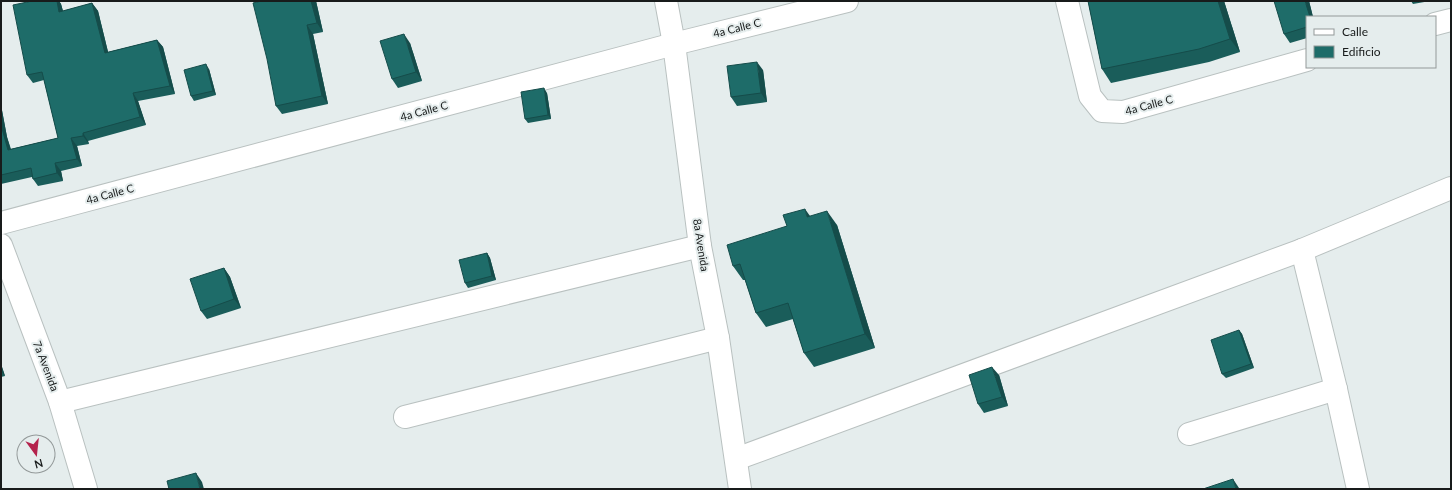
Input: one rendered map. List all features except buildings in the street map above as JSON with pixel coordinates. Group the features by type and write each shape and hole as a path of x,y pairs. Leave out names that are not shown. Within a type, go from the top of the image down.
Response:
{"street":[{"name":"8a Avenida","path":"666,1 674,44 700,246 718,338 740,489"},
{"name":"4a Calle C","path":"1,223 674,44 847,1"},
{"name":"4a Calle C","path":"1067,1 1090,96 1102,111 1123,112 1306,60"},
{"path":"1436,24 1451,20"},
{"path":"736,459 1302,250 1451,188"},
{"name":"7a Avenida","path":"1,245 60,402 86,489"},
{"path":"60,402 700,246"},
{"path":"1302,250 1336,389 1358,489"},
{"path":"405,417 718,338"},
{"path":"1189,434 1336,389"}]}
